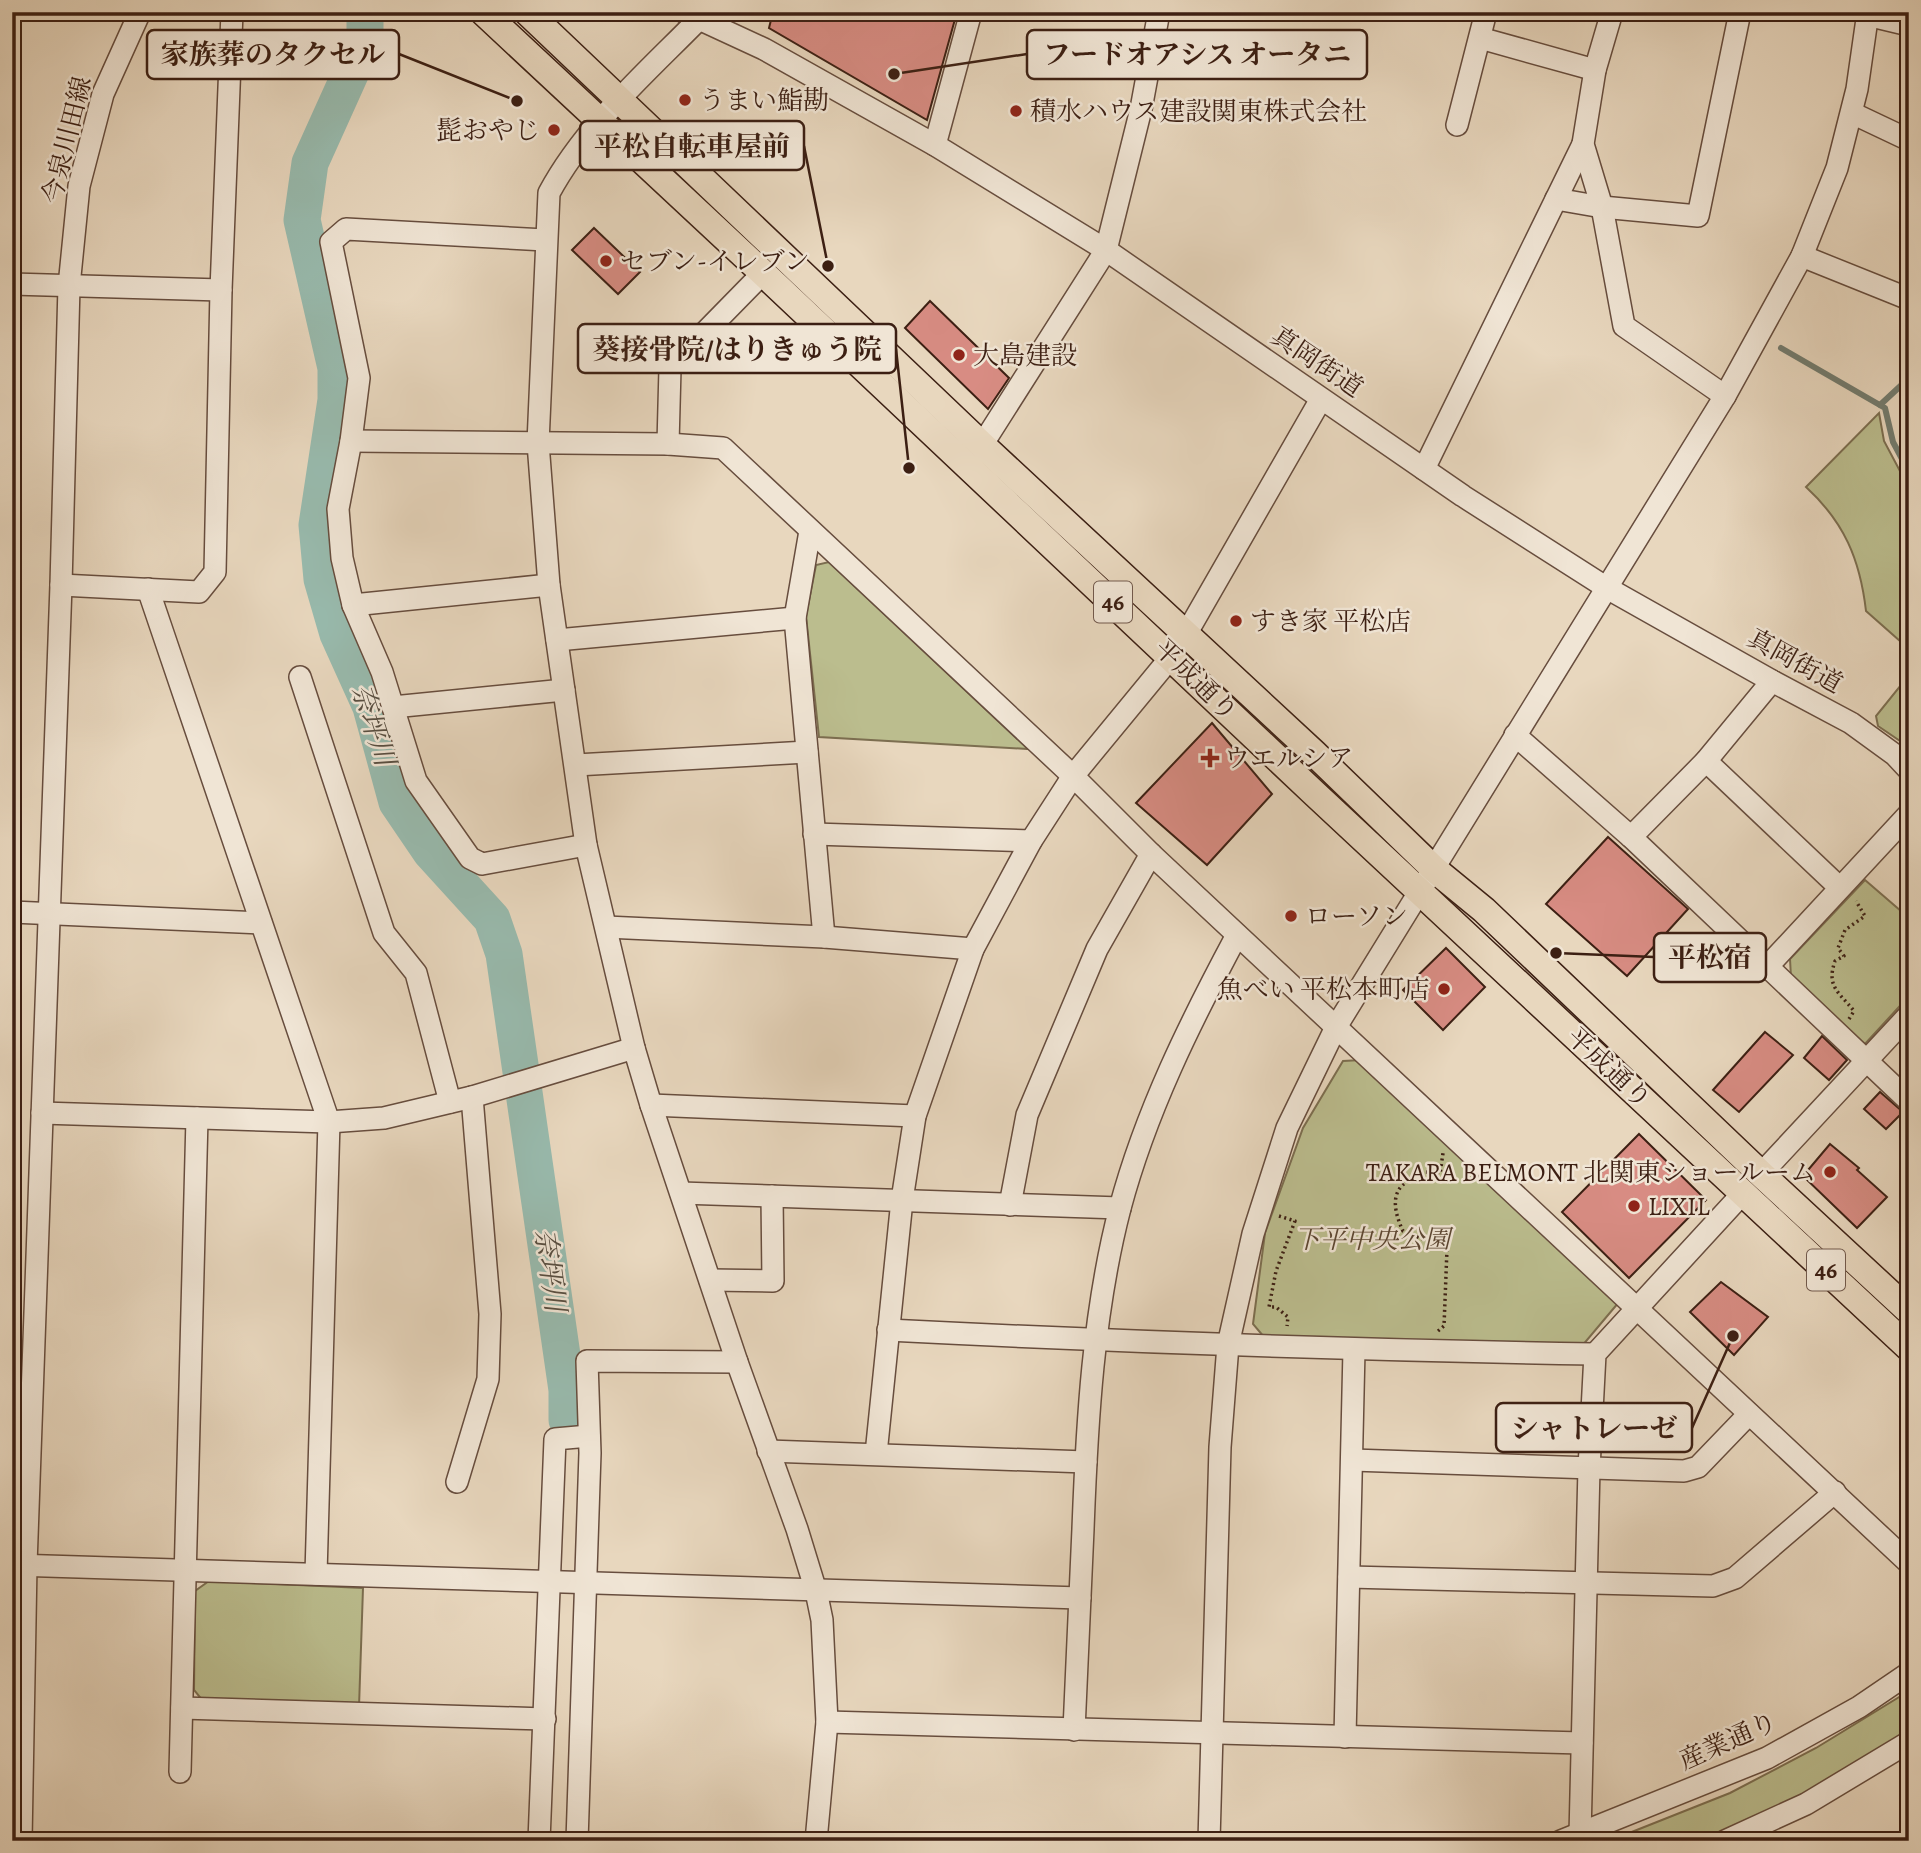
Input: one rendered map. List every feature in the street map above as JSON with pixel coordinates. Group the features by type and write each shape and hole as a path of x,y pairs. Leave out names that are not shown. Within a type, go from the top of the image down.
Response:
{"main road":[{"name":"平成通り","path":"483,12 763,272 1178,646 1314,753 1427,880 1752,1184 1909,1348"},
{"name":"平成通り","path":"527,12 982,445 1178,646"},
{"name":"平成通り","path":"1752,1184 1909,1311"}],"street":[{"name":"今泉川田線","path":"20,1841 19,1565 42,1112 69,286 82,173 103,94 140,12"},
{"path":"61,584 199,592 215,572 221,290 232,12"},
{"path":"935,145 971,12"},
{"path":"982,445 1106,250 1140,109 1159,12"},
{"path":"1458,125 1486,12"},
{"path":"1424,469 1583,144 1595,71 1612,12"},
{"path":"1556,199 1602,207 1698,216 1740,12"},
{"path":"695,14 599,122 564,165 549,193 538,443 549,585 586,845 634,1048 737,1362 797,1530 822,1620 827,1722 816,1841"},
{"name":"真岡街道","path":"695,14 764,49 935,145 1106,250 1424,469 1607,588 1851,723 1895,755 1909,770"},
{"path":"1209,1841 1220,1447 1228,1345 1253,1234 1287,1128 1336,1027 1725,396 1802,256 1837,168 1852,113 1867,14 1909,25"},
{"path":"1479,38 1595,71"},
{"path":"1852,113 1909,140"},
{"path":"1583,144 1602,207 1624,326 1725,396"},
{"path":"545,240 346,229 331,242 359,378 338,509 342,558 354,605 382,672 415,781 470,858 482,864 586,845"},
{"path":"1802,256 1909,299"},
{"path":"668,444 670,368 763,272"},
{"path":"12,284 221,290"},
{"path":"876,1454 902,1200 915,1116 973,949 1031,841 1073,776 1178,646 1321,399"},
{"path":"351,441 668,444 723,448 1073,776 1237,936 1909,1563"},
{"path":"810,531 795,618 824,937"},
{"path":"354,605 549,585"},
{"path":"148,589 329,1122 316,1574"},
{"path":"557,640 795,618"},
{"path":"300,677 384,933 416,973 450,1102"},
{"path":"1631,837 1706,761 1772,681"},
{"path":"393,707 564,690"},
{"path":"1515,735 1631,837 1909,1101"},
{"path":"576,765 807,752"},
{"path":"1706,761 1838,887"},
{"path":"1766,968 1838,887 1909,814"},
{"path":"814,834 1031,841"},
{"path":"1010,1205 1027,1115 1097,949 1151,854"},
{"path":"12,912 261,923"},
{"path":"606,927 824,937 973,949"},
{"path":"1074,1730 1086,1462 1096,1341 1120,1208 1148,1119 1195,1014 1237,936"},
{"path":"1571,1838 1582,1743 1589,1468 1595,1354 1909,1015"},
{"path":"42,1112 329,1122 384,1118 472,1097 634,1048"},
{"path":"457,1482 488,1379 490,1314 472,1097"},
{"path":"651,1105 915,1116"},
{"path":"180,1773 197,1118"},
{"path":"681,1193 1120,1208"},
{"path":"710,1280 773,1281 772,1196"},
{"path":"888,1330 1354,1350 1595,1354"},
{"path":"1345,1737 1354,1350"},
{"path":"577,1841 589,1436 587,1362 737,1362"},
{"path":"1352,1460 1684,1471 1699,1467 1749,1414"},
{"path":"539,1841 555,1439 589,1436"},
{"path":"768,1451 1086,1462"},
{"path":"1349,1577 1713,1587 1735,1578 1835,1492"},
{"path":"19,1565 1080,1598"},
{"name":"産業通り","path":"1571,1838 1767,1758 1859,1707 1909,1673"},
{"path":"182,1708 545,1719"},
{"path":"827,1722 1582,1743"},
{"path":"1726,1841 1806,1804 1909,1742"}],"path":[{"path":"1838,887 1860,905 1865,915 1845,930 1838,948 1844,956 1835,961 1831,974 1833,987 1854,1011 1838,1035"},
{"path":"1428,1331 1438,1331 1444,1325 1447,1249 1403,1231 1394,1205 1402,1184 1422,1172 1440,1174 1444,1148"},
{"path":"1260,1211 1295,1221 1276,1271 1269,1307 1276,1307 1288,1317 1287,1326 1300,1327"}],"green space":[{"path":"1879,413 1884,441 1909,488 1909,649 1866,611 1859,575 1848,543 1831,514 1806,487"},
{"path":"829,562 1028,749 819,737 806,616 816,565"},
{"path":"1909,675 1909,747 1878,726 1876,716"},
{"path":"1865,880 1909,918 1909,996 1864,1045 1791,977 1790,959"},
{"name":"下平中央公園","path":"1362,1060 1619,1302 1582,1346 1264,1337 1253,1324 1265,1233 1303,1128 1343,1061"},
{"path":"209,1581 363,1588 359,1707 203,1701 194,1690 195,1591"},
{"path":"1909,1691 1909,1737 1884,1753 1715,1841 1609,1841 1730,1793 1816,1748"}],"building":[{"path":"773,12 957,12 927,120 769,28"},
{"name":"セブン-イレブン","path":"594,228 640,272 618,294 572,250"},
{"name":"大島建設","path":"930,301 1009,378 988,409 905,328"},
{"name":"ウエルシア","path":"1212,723 1272,794 1207,865 1136,803"},
{"path":"1608,837 1688,909 1627,976 1546,904"},
{"name":"魚べい 平松本町店","path":"1446,948 1485,987 1443,1030 1403,990"},
{"path":"1765,1032 1793,1055 1739,1112 1713,1090"},
{"path":"1822,1036 1847,1060 1829,1080 1804,1058"},
{"path":"1880,1092 1903,1112 1886,1129 1864,1109"},
{"name":"LIXIL","path":"1639,1134 1706,1200 1629,1278 1562,1212"},
{"path":"1830,1144 1859,1168 1857,1170 1887,1197 1857,1228 1803,1176"},
{"path":"1721,1282 1768,1317 1734,1355 1690,1312"}],"waterway":[{"name":"奈坪川","path":"365,12 365,41 310,163 302,220 336,368 336,400 317,525 322,579 338,634 371,707 397,802 431,852 492,919 504,954 567,1390 567,1420"},
{"path":"1781,348 1885,408 1893,442 1909,472"},
{"path":"1880,405 1909,378"}],"place":[{"name":"フードオアシス オータニ","path":"894,74"},
{"name":"うまい鮨勘","path":"685,100"},
{"name":"家族葬のタクセル","path":"517,101"},
{"name":"積水ハウス建設関東株式会社","path":"1016,111"},
{"name":"髭おやじ","path":"554,130"},
{"name":"セブン-イレブン","path":"606,261"},
{"name":"平松自転車屋前","path":"828,266"},
{"name":"大島建設","path":"959,355"},
{"name":"葵接骨院/はりきゅう院","path":"909,468"},
{"name":"すき家 平松店","path":"1236,621"},
{"name":"ウエルシア","path":"1210,758"},
{"name":"ローソン","path":"1291,916"},
{"name":"平松宿","path":"1556,953"},
{"name":"魚べい 平松本町店","path":"1444,989"},
{"name":"TAKARA BELMONT 北関東ショールーム","path":"1830,1172"},
{"name":"LIXIL","path":"1634,1206"},
{"name":"シャトレーゼ","path":"1733,1336"}]}
